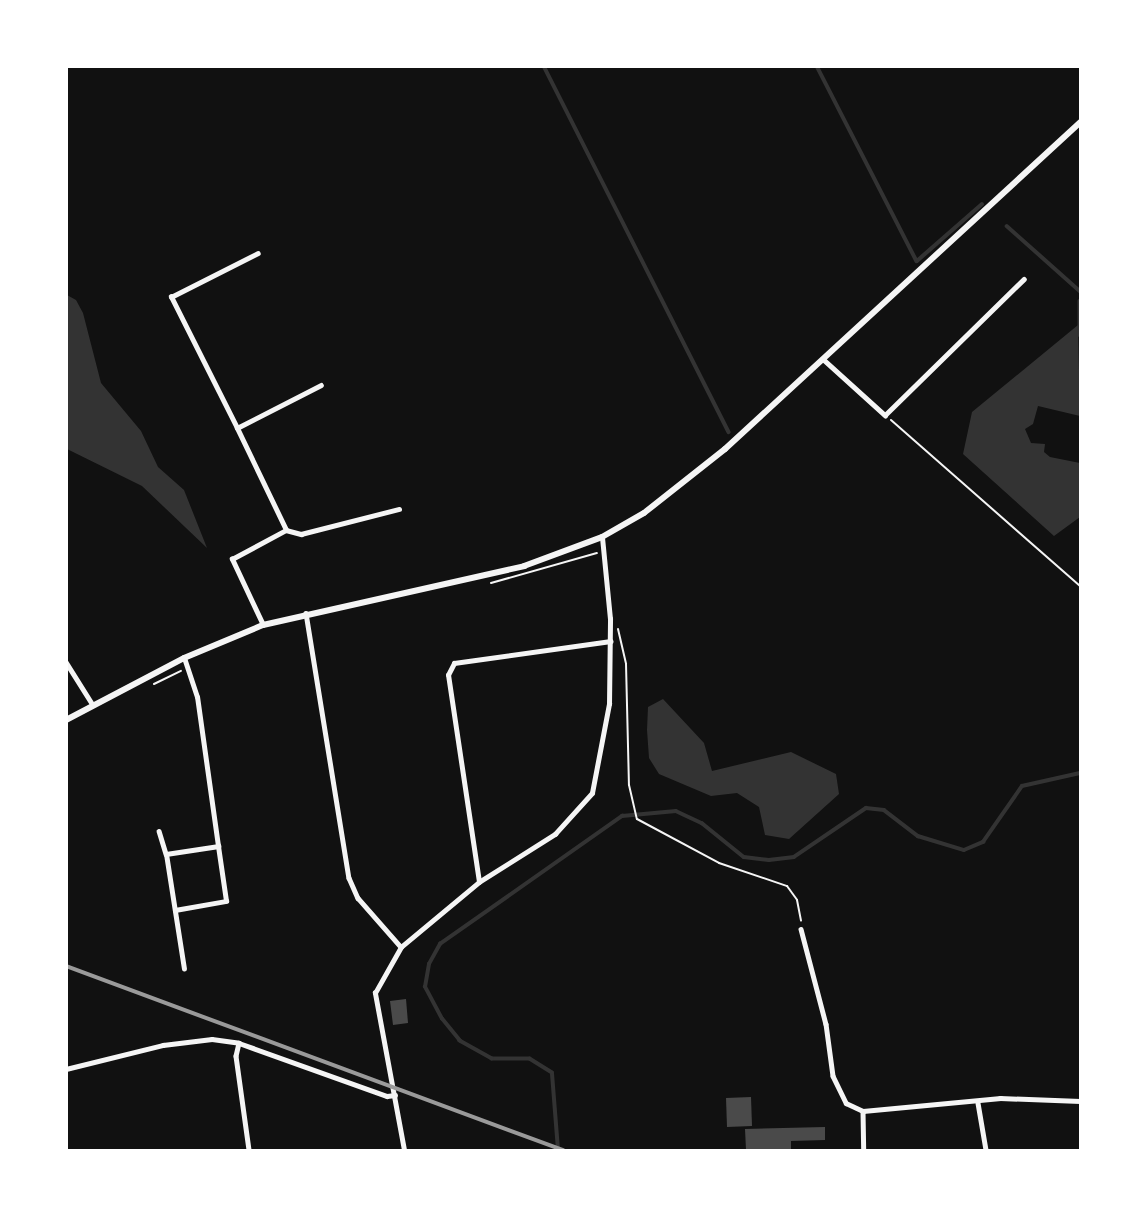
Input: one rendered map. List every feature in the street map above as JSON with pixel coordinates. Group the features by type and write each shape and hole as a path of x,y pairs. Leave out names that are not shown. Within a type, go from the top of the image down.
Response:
{"street":[{"path":"66,720 184,658 263,625 306,613 524,566 602,537 644,513 706,466 1080,122"},
{"path":"258,253 171,297 286,530"},
{"path":"822,359 885,415 1024,279"},
{"path":"237,428 321,385"},
{"path":"263,625 232,559 286,530 301,534 399,509"},
{"path":"404,1150 395,1095 374,1002 379,982 401,947 479,882 555,834 592,793 609,704 610,619 602,537"},
{"path":"306,613 349,878 358,898 401,947"},
{"path":"479,882 448,675 454,663 610,641"},
{"path":"175,910 226,901 197,696 184,658"},
{"path":"66,662 93,706"},
{"path":"159,831 166,853 184,969"},
{"path":"166,853 218,846"},
{"path":"801,929 837,1088 846,1103 863,1111 978,1103 1000,1098 1080,1101"},
{"path":"66,1069 190,1040 239,1043 387,1096 395,1095"},
{"path":"239,1043 236,1056 249,1150"},
{"path":"978,1103 986,1150"},
{"path":"863,1111 864,1150"}],"path":[{"path":"885,415 1080,586"},
{"path":"610,619 621,635 625,654 629,785 636,816 719,863 787,886 801,910 801,929"}],"shaded area":[{"path":"67,295 76,300 83,313 101,383 141,431 158,467 184,490 207,548 142,486 67,449"},
{"path":"1078,325 1080,416 1038,406 1033,424 1025,429 1031,443 1045,444 1044,452 1050,457 1080,463 1080,517 1054,536 963,454 972,412"},
{"path":"663,699 704,743 712,771 791,752 836,774 839,794 789,839 765,835 759,807 737,793 711,796 659,774 649,758 648,707"}],"building":[{"path":"406,999 408,1023 393,1025 390,1001"},
{"path":"751,1097 752,1126 727,1127 726,1098"},
{"path":"825,1127 825,1140 791,1141 791,1150 746,1150 745,1129"}],"waterway":[{"path":"544,66 729,432"},
{"path":"817,66 917,261 982,204"},
{"path":"1007,226 1080,291"},
{"path":"1080,301 1080,335"},
{"path":"558,1150 552,1073 530,1059 492,1059 460,1041 442,1019 425,987 429,964 440,944 622,816 676,811 702,823 744,857 769,860 794,857 866,808 884,810 918,836 964,850 983,842 1022,786 1080,773"}],"railway":[{"path":"66,966 563,1150"}]}
